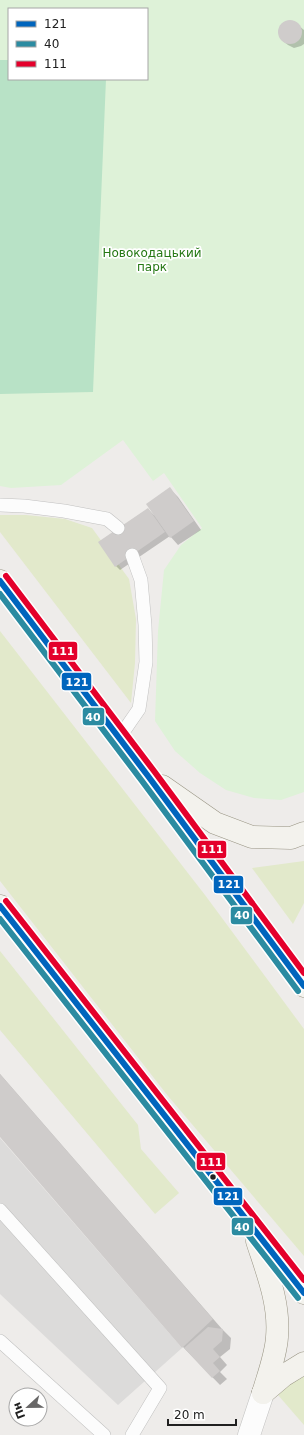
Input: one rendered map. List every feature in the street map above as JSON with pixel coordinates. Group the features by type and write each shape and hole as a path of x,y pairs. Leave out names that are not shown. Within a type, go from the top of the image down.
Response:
{"main road":[{"path":"0,581 120,738 304,986"},
{"path":"148,776 215,822 252,837 291,838 304,833"},
{"path":"0,906 304,1293"},
{"path":"252,1226 270,1285 278,1321 277,1338 263,1394"},
{"path":"263,1394 283,1376 304,1363"}],"street":[{"path":"250,1435 263,1394"}],"lane":[{"path":"0,505 24,506 64,511 107,519 118,528"},
{"path":"120,738 139,709 146,662 145,625 141,580 132,555"},
{"path":"0,1210 160,1388 132,1435"},
{"path":"0,1342 104,1435"}],"green space":[{"name":"Новокодацький парк","path":"0,0 304,0 304,792 281,800 254,798 226,790 200,773 175,751 155,721 158,631 164,570 181,545 202,528 164,473 153,481 123,440 61,485 11,488 0,486"},
{"path":"0,60 8,60 8,80 106,80 93,392 0,394"},
{"path":"0,515 26,515 65,519 92,528 129,579 136,619 135,663 131,703 0,532"},
{"path":"0,631 205,895 304,1029 304,1256 168,1096 0,881"},
{"path":"304,861 304,903 293,924 252,868"},
{"path":"0,951 138,1125 141,1149 179,1193 155,1214 0,1030"},
{"path":"301,1377 304,1377 304,1425 278,1395 286,1385"}],"shaded area":[{"path":"0,1138 182,1348 118,1405 0,1294"}],"building":[{"path":"290,20 299,23 302,32 299,41 290,44 281,41 278,32 281,23"},
{"path":"170,487 194,521 170,538 146,504"},
{"path":"148,508 165,532 115,567 98,542"},
{"path":"0,1074 213,1319 182,1348 0,1137"},
{"path":"208,1327 223,1329 222,1341 213,1349 220,1357 213,1363 220,1371 212,1378 184,1348"}],"transit line":[{"name":"111","path":"6,576 154,771 304,973"},
{"name":"121","path":"0,581 148,776 304,986"},
{"name":"40","path":"0,594 142,781 298,991"},
{"name":"111","path":"6,901 304,1280"},
{"name":"121","path":"0,906 304,1293"},
{"name":"40","path":"0,919 298,1298"}]}
